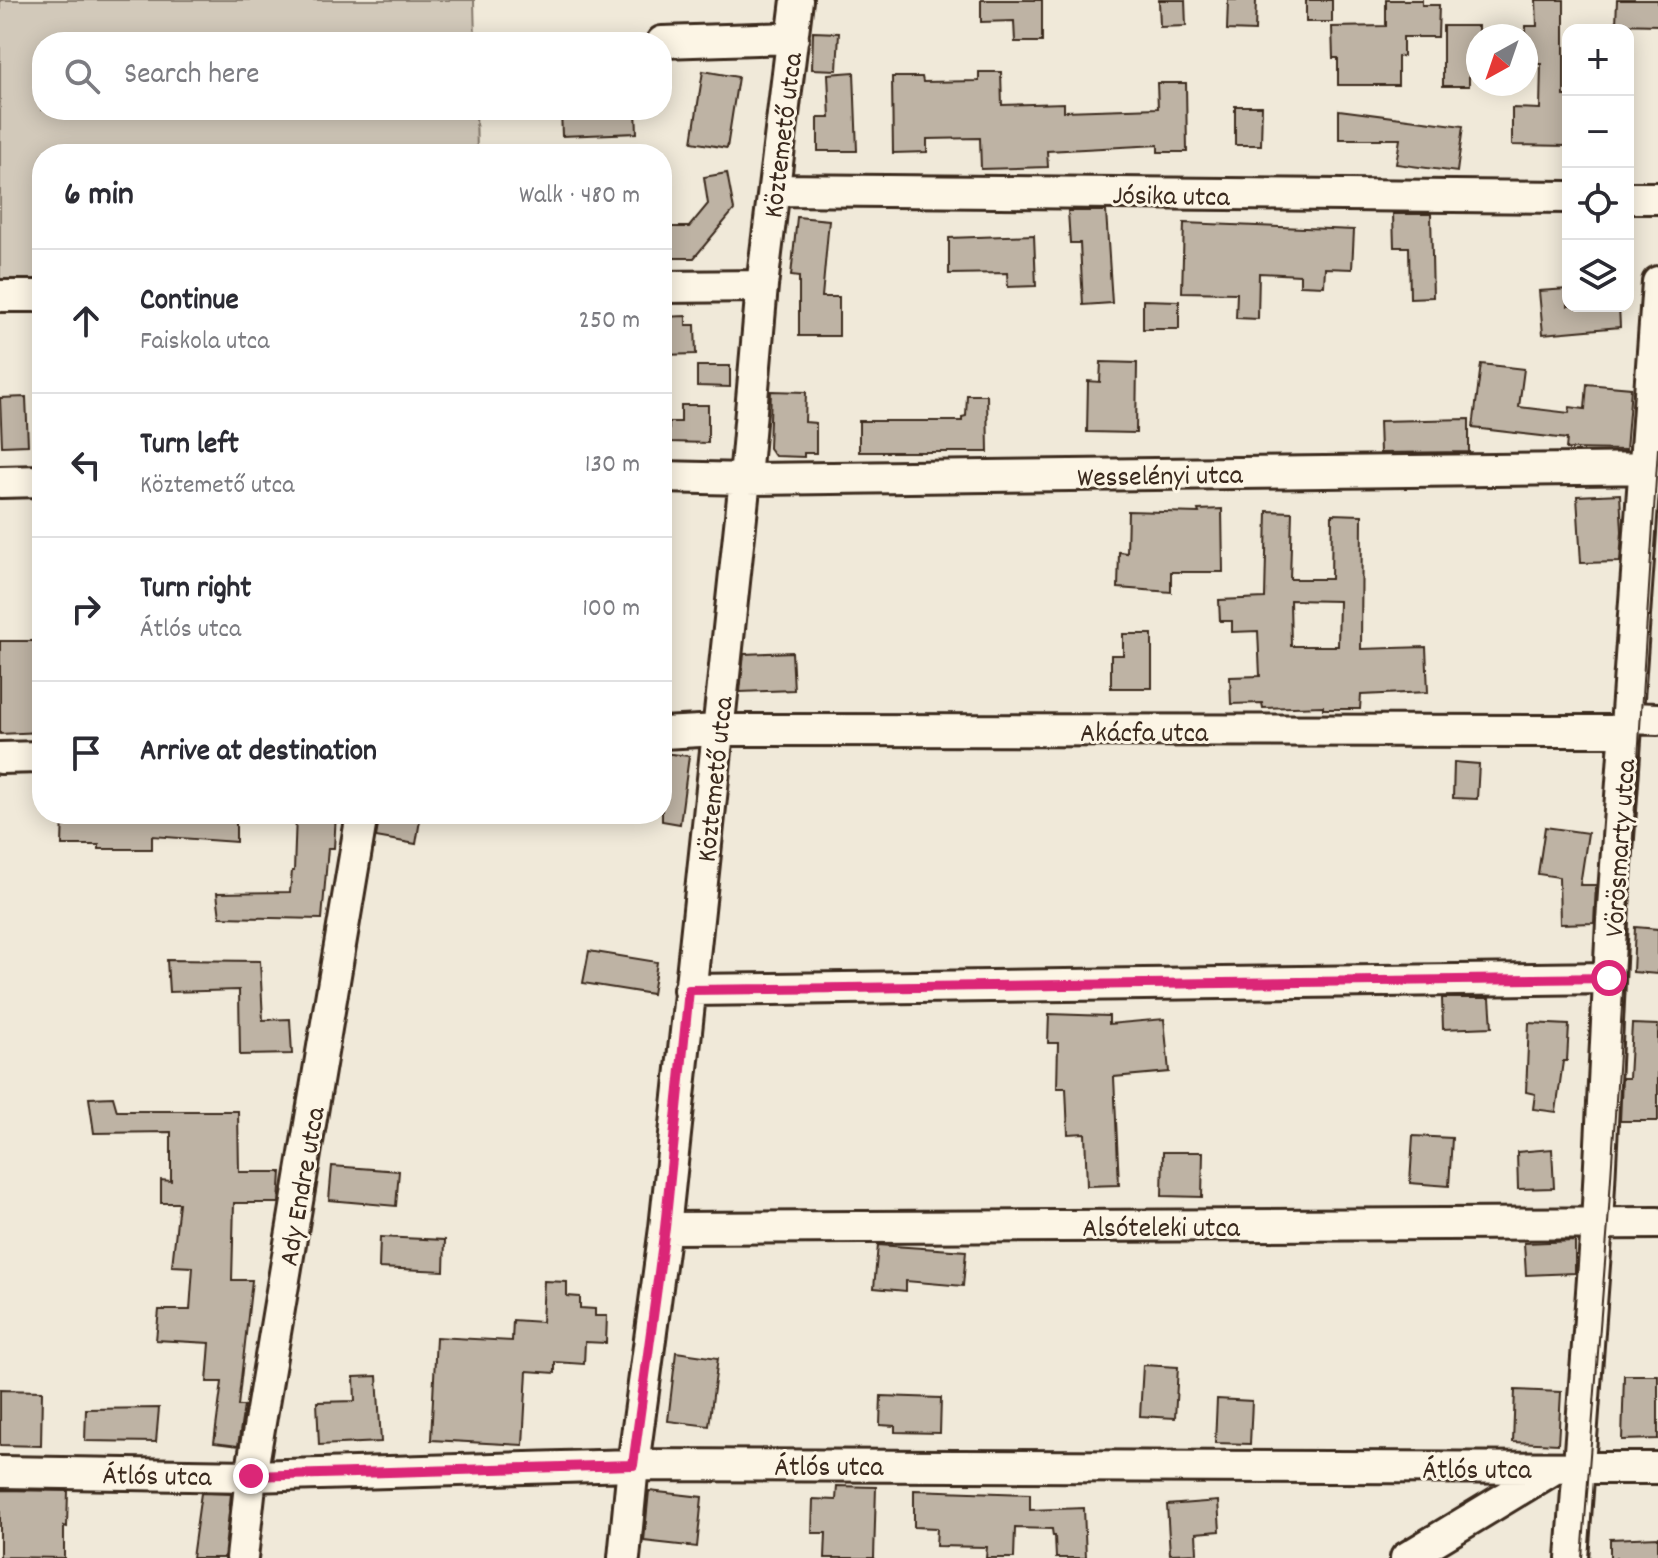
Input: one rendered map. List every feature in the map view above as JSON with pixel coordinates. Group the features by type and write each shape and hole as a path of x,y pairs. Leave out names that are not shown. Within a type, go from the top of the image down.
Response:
{"street":[{"name":"Köztemető utca","path":"624,1558 633,1465 665,1228 745,479 762,286 797,0"},
{"path":"672,42 793,38"},
{"name":"Jósika utca","path":"774,190 1562,197"},
{"path":"1634,198 1658,198"},
{"name":"Vörösmarty utca","path":"1572,1558 1568,1468 1597,1225 1626,724 1652,468 1658,282"},
{"path":"672,287 762,286"},
{"path":"0,296 32,296"},
{"name":"Wesselényi utca","path":"672,477 745,479 1652,468"},
{"path":"0,482 32,481"},
{"name":"Akácfa utca","path":"672,732 1626,724 1658,719"},
{"path":"0,758 32,757"},
{"name":"Ady Endre utca","path":"242,1558 251,1476 360,824"},
{"path":"689,990 1609,978"},
{"name":"Alsóteleki utca","path":"665,1228 1658,1223"},
{"name":"Átlós utca","path":"0,1472 251,1476 633,1465 1658,1468"},
{"path":"1406,1558 1568,1468"}],"shaded area":[{"path":"0,0 474,0 475,32 32,32 32,120 476,120 477,144 32,144 32,279 0,281"}],"building":[{"path":"981,0 1042,0 1042,42 1015,42 1014,21 981,22"},
{"path":"1159,0 1185,0 1186,26 1160,27"},
{"path":"1228,0 1256,0 1255,31 1227,30"},
{"path":"1306,0 1332,0 1332,22 1306,22"},
{"path":"1386,0 1422,0 1422,5 1439,5 1438,37 1403,37 1403,56 1398,57 1398,85 1338,85 1338,58 1333,58 1332,27 1386,26"},
{"path":"1536,0 1564,0 1562,146 1512,145 1512,108 1540,109 1541,64 1538,64"},
{"path":"1617,0 1658,0 1658,25 1616,24"},
{"path":"1443,26 1466,26 1466,86 1443,86"},
{"path":"813,32 839,33 837,70 812,69"},
{"path":"703,71 738,77 727,148 692,142"},
{"path":"854,72 857,151 818,151 818,118 830,118 828,74"},
{"path":"979,72 1001,72 1002,105 1064,103 1064,111 1158,108 1157,83 1186,83 1187,152 1158,152 1158,145 1047,151 1048,167 981,169 980,138 927,139 927,152 893,153 892,77 922,77 923,82 979,81"},
{"path":"1235,106 1262,106 1261,145 1235,145"},
{"path":"1339,110 1463,126 1457,172 1396,164 1400,139 1339,139"},
{"path":"561,120 636,120 637,133 562,136"},
{"path":"727,173 734,210 694,258 672,258 672,227 689,227 708,204 704,177"},
{"path":"1068,211 1106,211 1112,303 1083,305 1080,243 1070,243"},
{"path":"1393,214 1431,214 1433,297 1410,298 1409,247 1394,247"},
{"path":"797,217 829,220 822,297 839,297 839,336 799,336 799,277 791,276"},
{"path":"1184,223 1354,230 1352,269 1325,268 1324,286 1300,285 1300,275 1259,273 1258,319 1236,318 1237,293 1182,292"},
{"path":"1034,235 1036,286 1008,287 1007,273 949,274 949,238"},
{"path":"1562,289 1562,312 1619,312 1620,327 1543,334 1539,291"},
{"path":"1143,300 1179,301 1179,329 1143,329"},
{"path":"686,316 686,325 695,325 696,354 672,355 672,317"},
{"path":"1101,362 1137,363 1136,433 1087,432 1088,381 1100,382"},
{"path":"1481,364 1524,369 1519,407 1569,413 1570,407 1585,409 1587,384 1631,388 1626,450 1566,449 1567,439 1473,428"},
{"path":"697,366 730,366 730,387 697,386"},
{"path":"771,391 806,392 805,422 816,423 816,453 804,453 804,457 775,456 769,448"},
{"path":"967,395 987,395 988,452 859,452 859,421 962,421 962,417 966,416"},
{"path":"26,397 28,445 2,446 0,398"},
{"path":"681,405 708,405 708,443 672,442 672,422 681,422"},
{"path":"1469,419 1469,452 1380,453 1379,421"},
{"path":"1620,494 1620,562 1581,563 1577,496"},
{"path":"1222,509 1223,572 1171,572 1171,592 1118,588 1119,552 1127,553 1128,511 1199,513 1198,510"},
{"path":"1267,511 1292,512 1290,579 1331,579 1332,514 1362,515 1361,649 1426,647 1428,692 1361,695 1360,709 1323,709 1323,706 1263,708 1262,703 1231,704 1230,677 1260,676 1258,631 1232,632 1232,621 1220,621 1219,600 1265,598","holes":["1290,600 1339,601 1338,646 1291,646"]},
{"path":"1123,634 1152,634 1152,688 1111,688 1111,655 1123,655"},
{"path":"0,641 32,641 32,732 0,734"},
{"path":"792,652 794,690 740,692 744,654"},
{"path":"672,754 689,756 680,824 672,823"},
{"path":"1454,762 1479,764 1477,799 1453,798"},
{"path":"63,824 236,824 236,842 152,836 152,849 62,845"},
{"path":"296,824 335,824 334,848 328,848 322,919 220,917 217,893 290,892"},
{"path":"378,824 419,824 416,844 376,837"},
{"path":"1545,827 1588,833 1580,885 1596,885 1594,923 1560,924 1559,877 1538,874"},
{"path":"1635,927 1658,929 1658,974 1633,972"},
{"path":"589,951 657,962 652,994 583,983"},
{"path":"167,960 260,961 263,1020 290,1019 292,1054 240,1055 239,990 169,992"},
{"path":"1442,998 1490,998 1492,1027 1443,1029"},
{"path":"1049,1014 1109,1016 1109,1024 1164,1019 1169,1072 1114,1077 1119,1185 1087,1186 1085,1133 1068,1134 1066,1088 1057,1088 1058,1043 1048,1043"},
{"path":"1529,1023 1569,1025 1567,1061 1563,1061 1556,1112 1533,1109 1535,1094 1526,1092"},
{"path":"1632,1024 1658,1025 1658,1121 1620,1121 1622,1078 1629,1078"},
{"path":"113,1097 117,1111 238,1111 239,1172 281,1172 279,1203 234,1203 232,1280 252,1280 238,1406 244,1406 238,1446 214,1443 222,1382 207,1382 210,1343 156,1340 159,1310 190,1310 193,1267 172,1266 179,1203 161,1203 161,1180 171,1181 171,1132 94,1133 89,1098"},
{"path":"1413,1136 1452,1138 1449,1186 1410,1183"},
{"path":"1552,1149 1554,1188 1518,1189 1517,1152"},
{"path":"1163,1152 1203,1152 1202,1197 1162,1196"},
{"path":"332,1166 399,1171 396,1206 329,1200"},
{"path":"380,1237 445,1240 444,1271 379,1268"},
{"path":"1575,1241 1575,1273 1526,1275 1524,1243"},
{"path":"878,1245 966,1251 963,1286 906,1281 906,1291 874,1288"},
{"path":"544,1281 567,1282 567,1296 580,1297 580,1308 595,1309 595,1316 607,1316 606,1343 585,1342 584,1364 555,1362 555,1373 527,1371 523,1445 431,1440 436,1337 512,1341 513,1320 542,1322"},
{"path":"676,1352 718,1358 709,1426 668,1421"},
{"path":"1143,1365 1178,1367 1175,1418 1140,1416"},
{"path":"1624,1375 1658,1375 1658,1439 1622,1440"},
{"path":"377,1376 381,1442 319,1445 317,1402 355,1401 354,1377"},
{"path":"0,1390 42,1391 41,1446 0,1445"},
{"path":"1515,1390 1561,1392 1558,1444 1513,1442"},
{"path":"881,1396 941,1398 940,1433 895,1432 895,1426 880,1425"},
{"path":"1217,1399 1252,1401 1250,1444 1215,1443"},
{"path":"159,1408 156,1442 85,1441 86,1409"},
{"path":"837,1486 876,1487 874,1558 825,1558 826,1533 812,1533 813,1499 836,1500"},
{"path":"0,1490 68,1491 64,1558 0,1557"},
{"path":"914,1490 1030,1494 1030,1510 1084,1508 1086,1558 1056,1558 1052,1529 1015,1528 1014,1558 986,1558 987,1547 936,1546 937,1528 914,1527"},
{"path":"649,1491 702,1497 697,1547 644,1541"},
{"path":"201,1493 231,1494 224,1558 192,1558"},
{"path":"1218,1501 1220,1531 1196,1533 1197,1553 1170,1554 1167,1505"},
{"path":"1658,1537 1658,1558 1610,1558 1610,1539"}],"tram line":[{"path":"1582,1558 1608,1224 1658,448"}],"route":[{"path":"251,1476 633,1465 665,1228 689,990 1609,978"}]}
